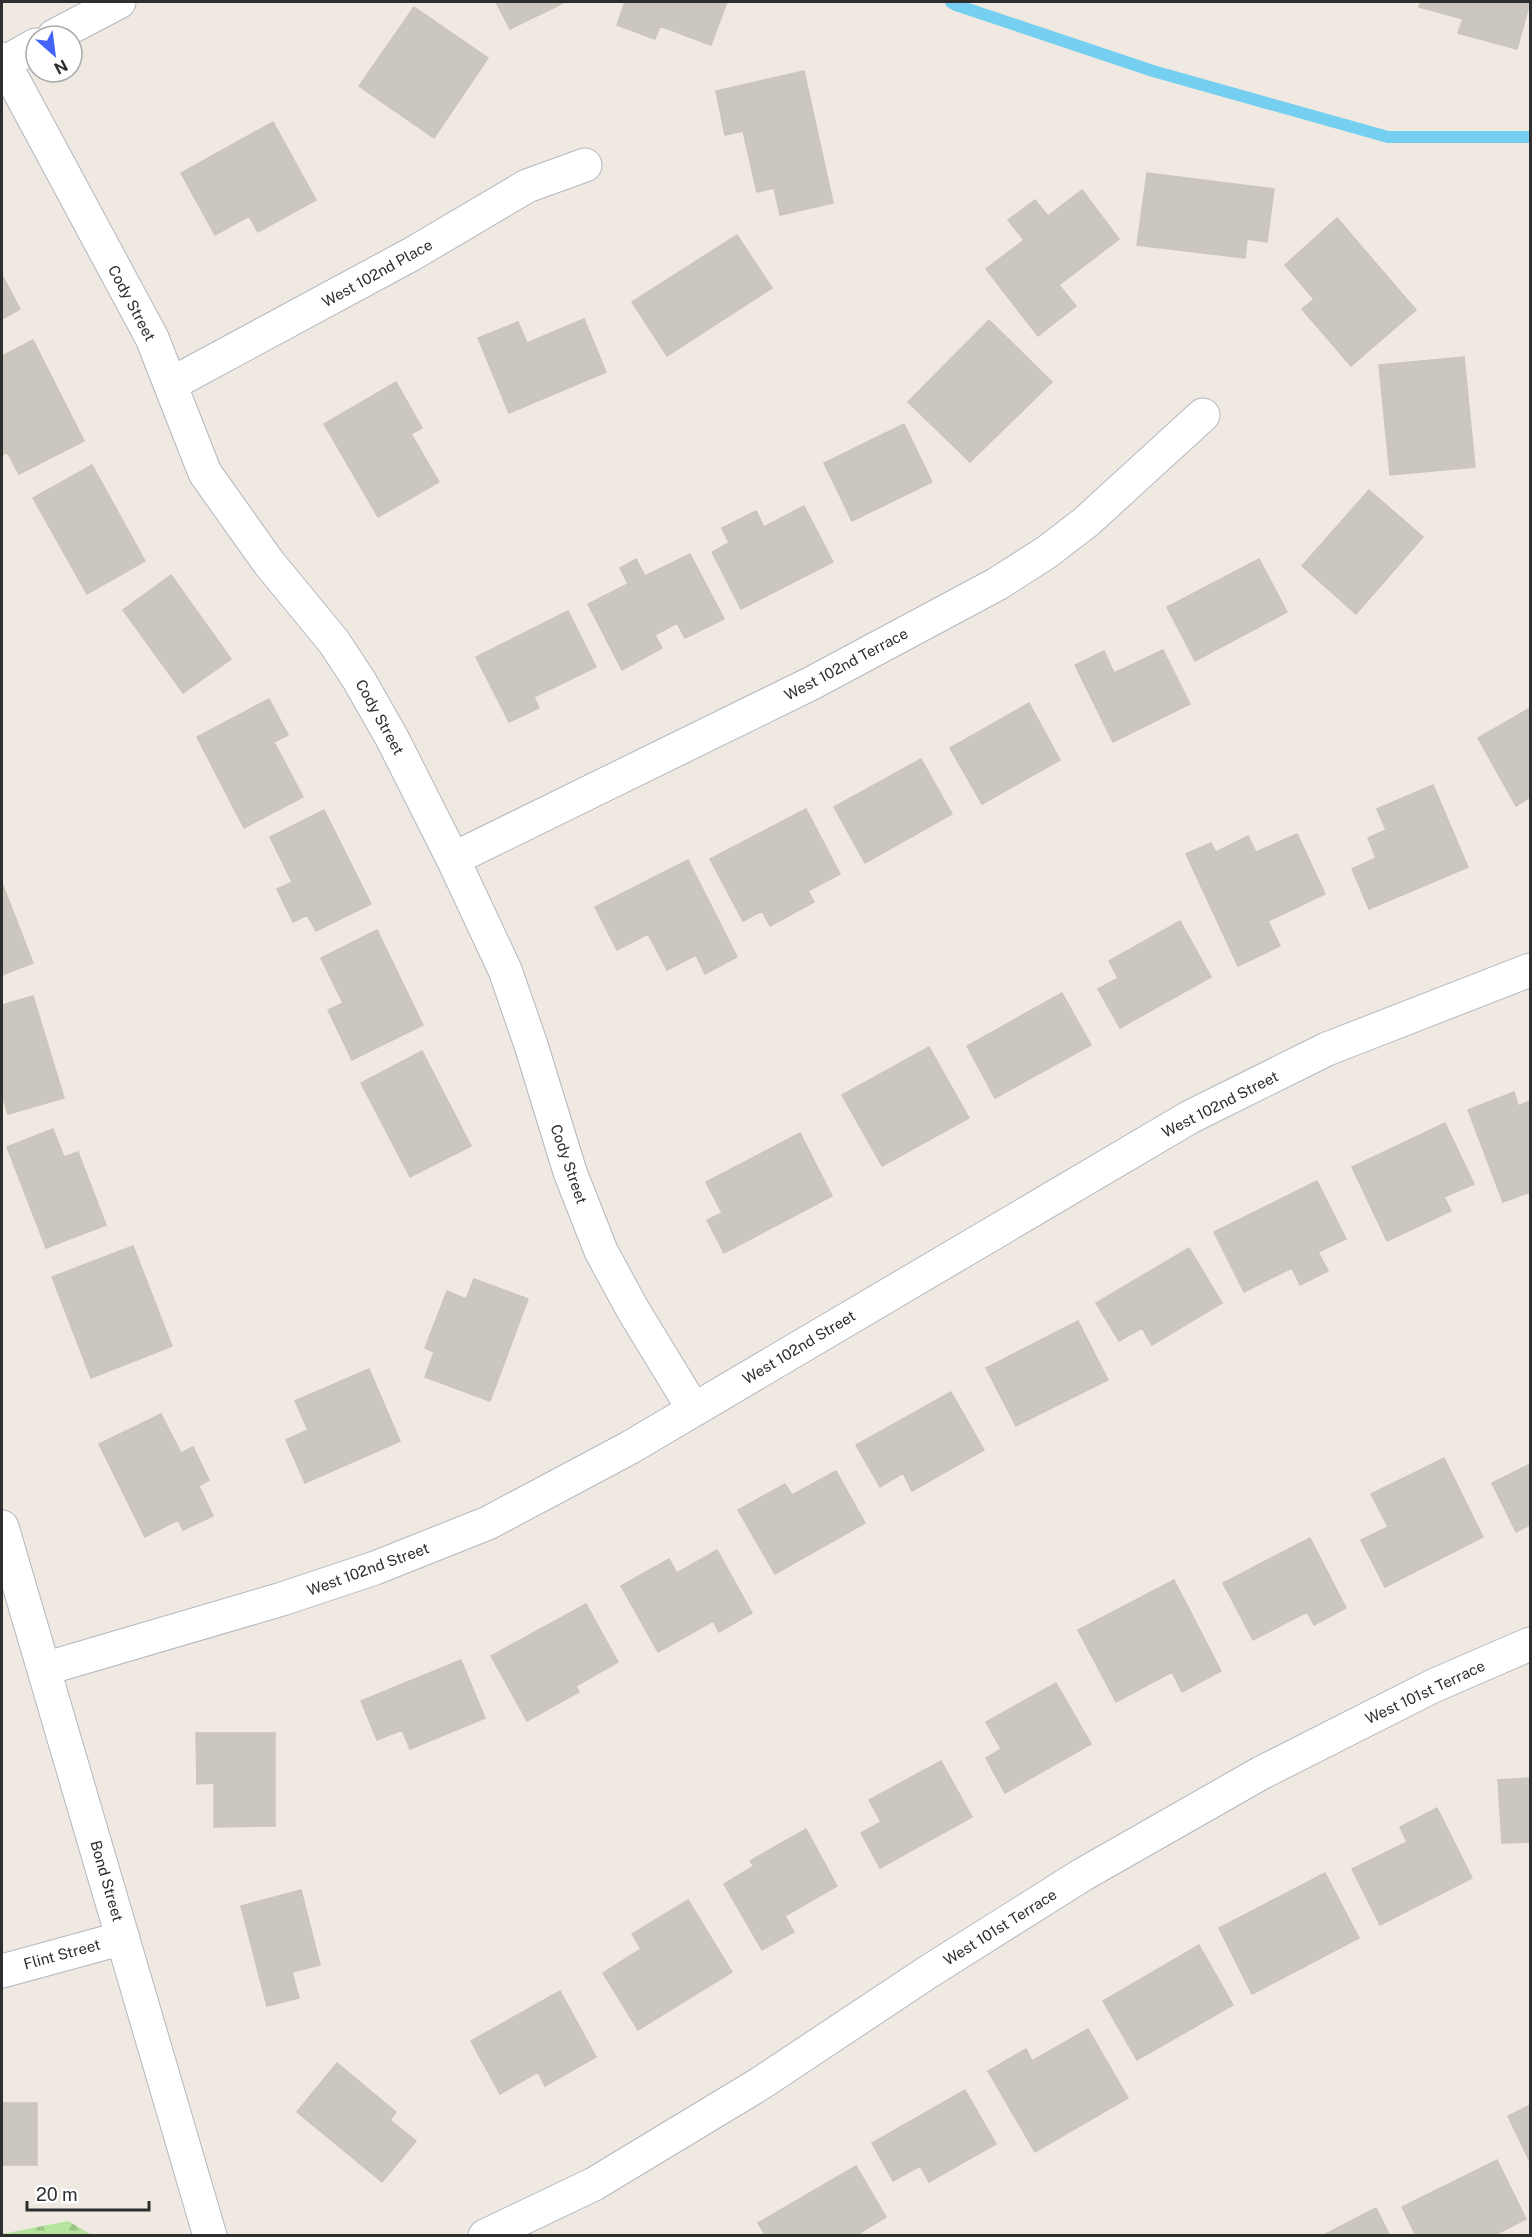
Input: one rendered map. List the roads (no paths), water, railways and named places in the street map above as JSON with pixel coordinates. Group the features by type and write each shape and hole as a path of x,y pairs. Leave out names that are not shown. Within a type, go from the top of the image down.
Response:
{"street":[{"path":"77,24 119,2"},
{"path":"2,62 24,51"},
{"name":"Cody Street","path":"2,62 152,338 205,473 269,563 334,642 392,738 453,859 505,970 570,1172 601,1251 633,1310 694,1410"},
{"name":"West 102nd Place","path":"171,384 412,254 527,186 585,165"},
{"name":"West 102nd Terrace","path":"453,859 812,683 997,584 1047,552 1086,522 1203,415"},
{"name":"West 102nd Street","path":"44,1669 282,1599 385,1564 488,1523 629,1448 1190,1117 1328,1049 1530,970"},
{"name":"Bond Street","path":"2,1527 210,2235"},
{"name":"West 101st Terrace","path":"485,2235 594,2184 761,2083 928,1972 1082,1875 1241,1784 1433,1686 1530,1644"},
{"name":"Flint Street","path":"2,1971 123,1938"}],"waterway":[{"path":"951,2 1153,71 1388,137 1530,137"}]}
